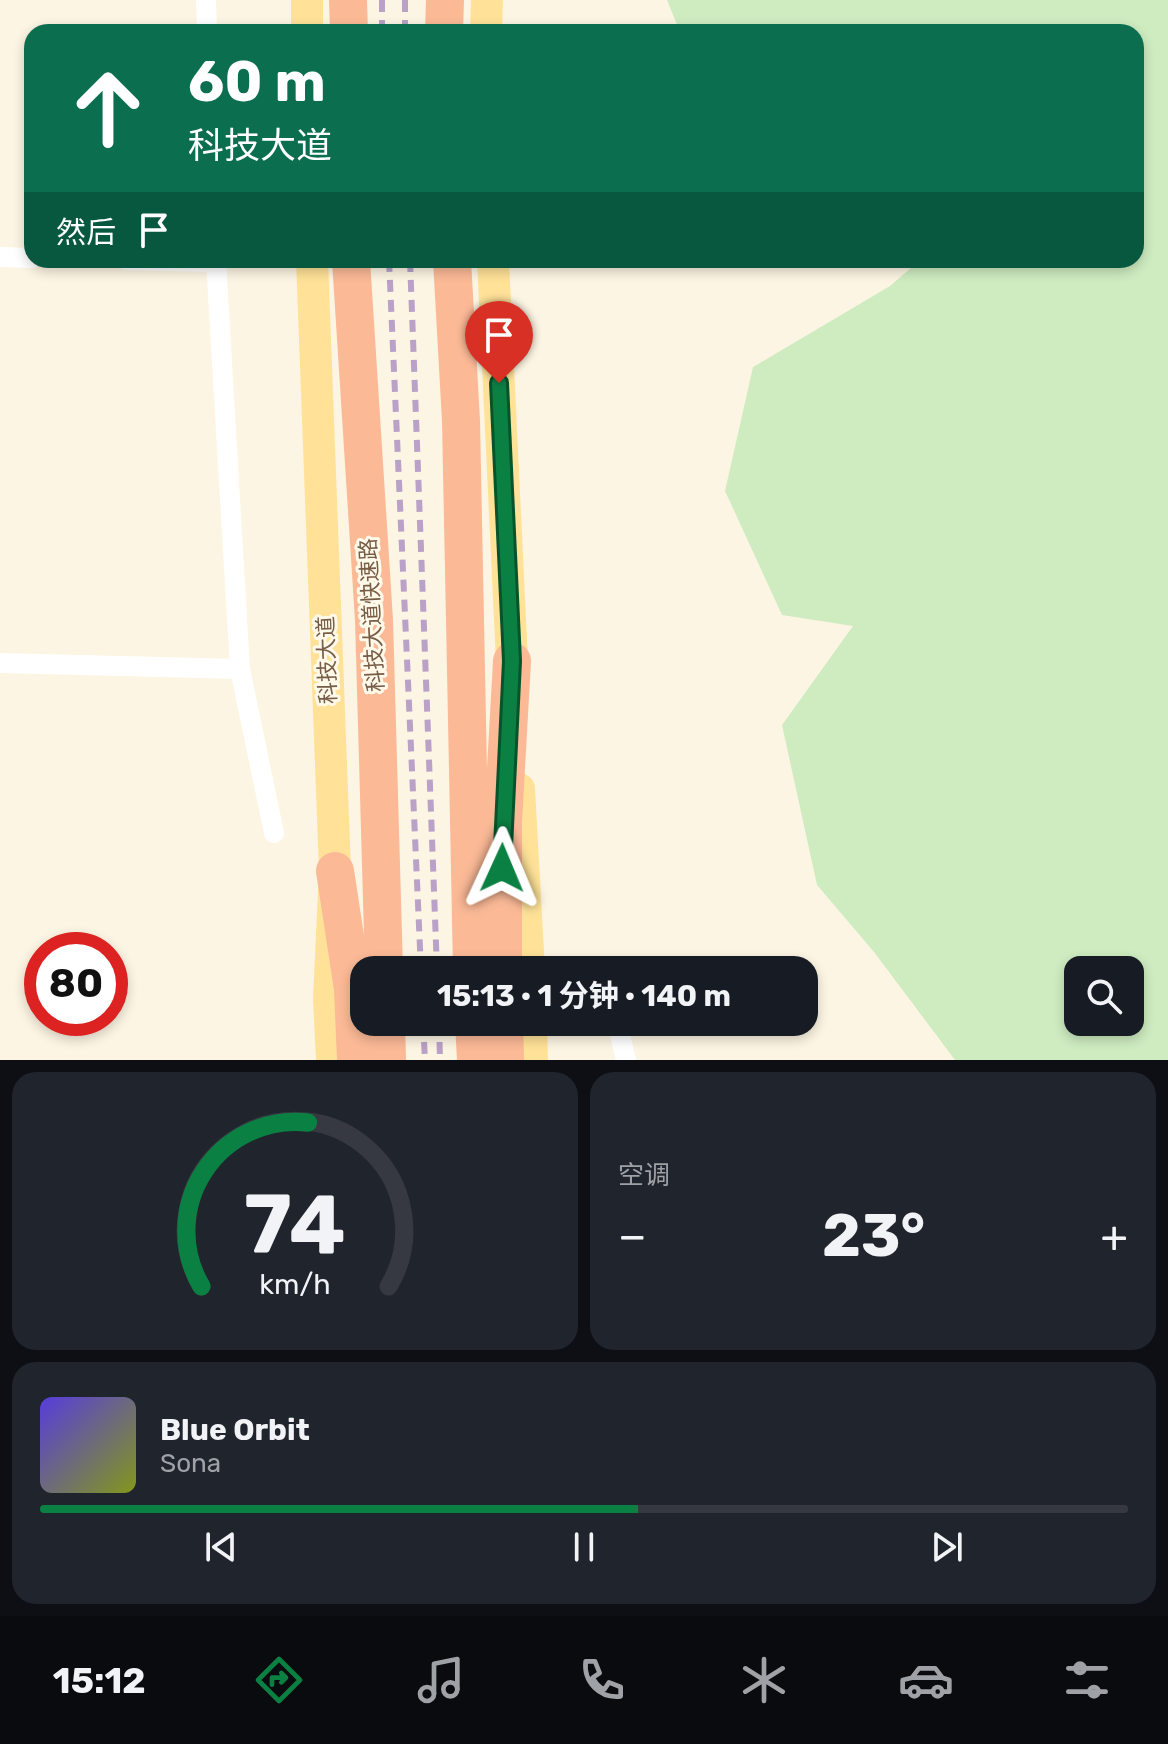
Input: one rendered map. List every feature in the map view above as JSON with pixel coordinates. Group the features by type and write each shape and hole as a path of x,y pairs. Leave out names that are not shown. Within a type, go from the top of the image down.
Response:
{"highway":[{"path":"348,0 349,24"},
{"path":"444,24 445,0"},
{"name":"科技大道快速路","path":"352,268 374,620 384,956"},
{"path":"452,268 461,421 472,956"},
{"path":"503,956 503,822 512,661"},
{"path":"335,871 353,989 356,1060"},
{"path":"386,1036 387,1060"},
{"path":"475,1036 476,1060"},
{"path":"504,1036 505,1060"}],"main road":[{"path":"307,0 307,24"},
{"path":"486,24 487,0"},
{"name":"科技大道","path":"312,268 335,871 329,998 332,1060"},
{"path":"493,268 528,956"},
{"path":"531,1036 532,1060"}],"street":[{"path":"206,0 207,24"},
{"path":"0,257 24,258"},
{"path":"216,268 240,669 274,833"},
{"path":"0,663 240,669"},
{"path":"620,1036 626,1060"}],"green space":[{"path":"667,0 1168,0 1168,1060 955,1060 874,952 817,885 782,725 853,626 782,615 725,491 753,367 890,286 911,268 1144,268 1144,24 677,24"}],"railway":[{"path":"382,0 382,24"},
{"path":"405,0 405,24"},
{"path":"389,268 420,956"},
{"path":"410,268 436,956"},
{"path":"424,1036 425,1060"},
{"path":"439,1036 440,1060"}],"route":[{"path":"499,383 512,661 502,868"}]}
